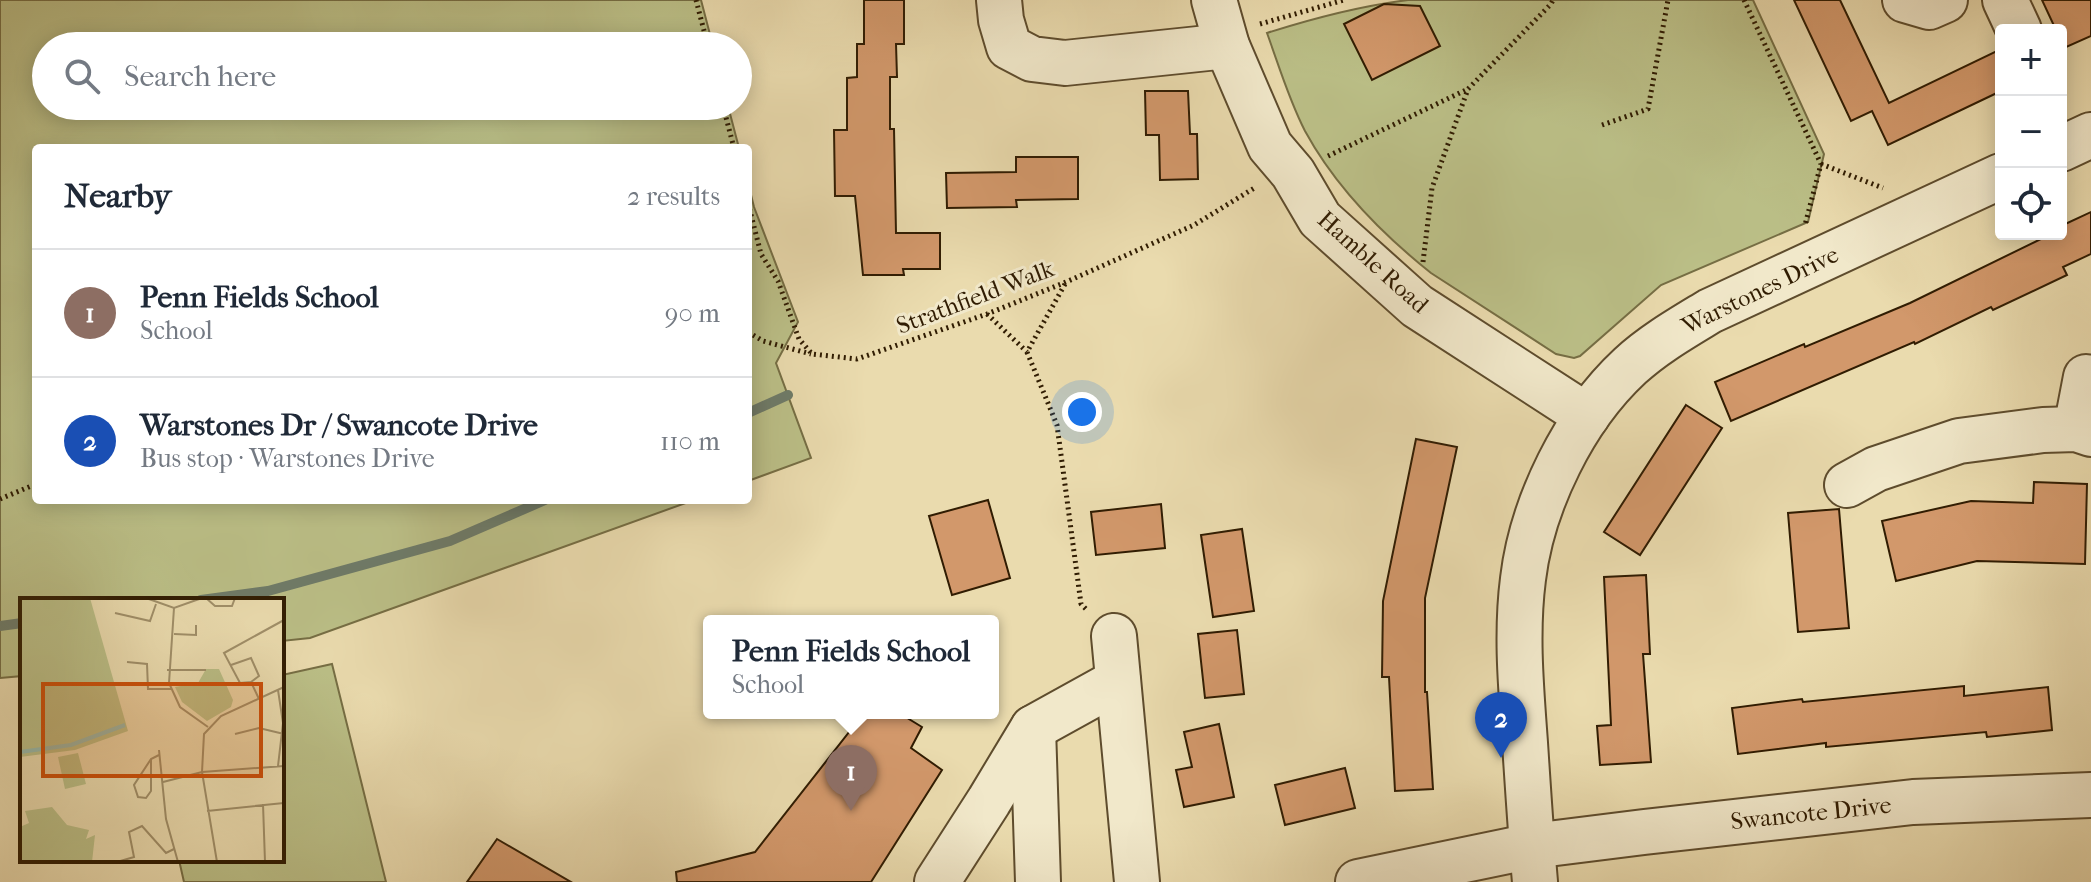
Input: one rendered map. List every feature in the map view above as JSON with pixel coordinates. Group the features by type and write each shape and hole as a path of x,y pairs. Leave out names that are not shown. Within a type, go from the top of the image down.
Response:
{"street":[{"path":"999,0 1009,47 1032,59 1065,63 1241,36"},
{"name":"Hamble Road","path":"1214,0 1241,36 1270,146 1293,173 1320,219 1417,306 1587,416"},
{"path":"1905,0 1929,7 1945,0"},
{"path":"2005,0 2016,24"},
{"name":"Warstones Drive","path":"1534,864 1520,649 1523,578 1530,537 1549,485 1587,416 1630,365 1664,338 1710,311 1995,179"},
{"path":"1847,485 1876,469 1959,441 2043,430 2084,432 2086,377"},
{"path":"1114,636 1137,882"},
{"path":"937,882 1033,728 1118,681"},
{"path":"1033,728 1038,882"},
{"name":"Swancote Drive","path":"1358,882 1534,864 1913,802 2091,795"}],"path":[{"path":"696,0 704,32"},
{"path":"1241,36 1344,0"},
{"path":"1422,272 1432,188 1468,89 1553,0"},
{"path":"1602,125 1648,109 1668,0"},
{"path":"1744,0 1821,164 1803,230"},
{"name":"Strathfield Walk","path":"752,334 763,341 812,354 857,359 987,314 1066,282 1194,225 1256,187 1293,173 1468,89"},
{"path":"727,120 733,144"},
{"path":"1821,164 1888,190"},
{"path":"752,219 761,254 778,281 799,339 812,354"},
{"path":"1027,352 1066,282"},
{"path":"987,314 1027,352 1057,425 1081,604 1114,636"},
{"path":"0,499 32,486"}],"green space":[{"path":"0,0 701,0 709,32 32,32 32,120 732,120 738,144 32,144 32,504 683,504 310,638 284,641 284,598 20,598 20,676 0,678"},
{"path":"1408,0 1753,0 1824,154 1808,222 1661,285 1580,356 1574,358 1556,354 1431,273 1395,242 1330,171 1294,107 1267,33 1337,13"},
{"path":"752,199 798,322 776,363 811,458 752,480"},
{"path":"332,664 386,882 184,882 179,862 284,862 284,675"}],"building":[{"path":"864,0 904,0 904,44 896,44 897,77 890,77 896,233 940,233 940,269 903,269 904,275 863,275 855,196 835,196 834,130 847,130 847,78 857,77 857,44 864,44"},
{"path":"1794,0 1840,0 1889,103 1995,52 1995,94 1888,145 1872,111 1851,121"},
{"path":"2042,0 2091,0 2091,36 2067,47 2067,24 2053,24"},
{"path":"1384,4 1420,6 1440,46 1372,80 1344,24"},
{"path":"1145,91 1188,91 1190,134 1197,134 1198,179 1160,180 1159,135 1146,135"},
{"path":"1016,157 1078,157 1078,199 1016,200 1017,207 947,208 946,173 1016,172"},
{"path":"2091,212 2091,254 2063,267 2067,275 1915,344 1731,421 1715,382 1910,303 2039,240 2067,240 2067,223"},
{"path":"1686,405 1722,428 1640,555 1604,532"},
{"path":"1416,439 1457,447 1425,598 1425,692 1433,789 1395,791 1389,677 1382,677 1383,601"},
{"path":"2034,482 2087,484 2085,564 1977,561 1896,581 1882,521 1971,501 2033,503"},
{"path":"988,500 1010,578 952,595 929,516"},
{"path":"1161,504 1165,548 1096,555 1091,512"},
{"path":"1839,509 1849,628 1798,632 1788,513"},
{"path":"1242,529 1254,611 1213,617 1201,535"},
{"path":"1646,575 1650,654 1643,654 1651,762 1600,765 1597,726 1611,725 1604,577"},
{"path":"1237,630 1244,694 1205,698 1198,634"},
{"path":"1964,686 1964,696 2048,687 2052,730 1987,737 1986,732 1826,747 1826,743 1738,754 1732,708"},
{"path":"859,719 909,719 922,727 911,748 942,770 871,882 677,882 676,872 755,852"},
{"path":"1219,724 1234,797 1184,807 1176,770 1192,767 1184,732"},
{"path":"1345,768 1355,808 1285,825 1275,785"},
{"path":"497,839 571,882 467,882"}],"waterway":[{"path":"752,411 788,395"},
{"path":"216,598 268,591 450,541 536,504"},
{"path":"0,626 20,623"}],"place":[{"name":"Warstones Dr / Swancote Drive","path":"1501,758"},
{"name":"Penn Fields School","path":"851,811"}]}
